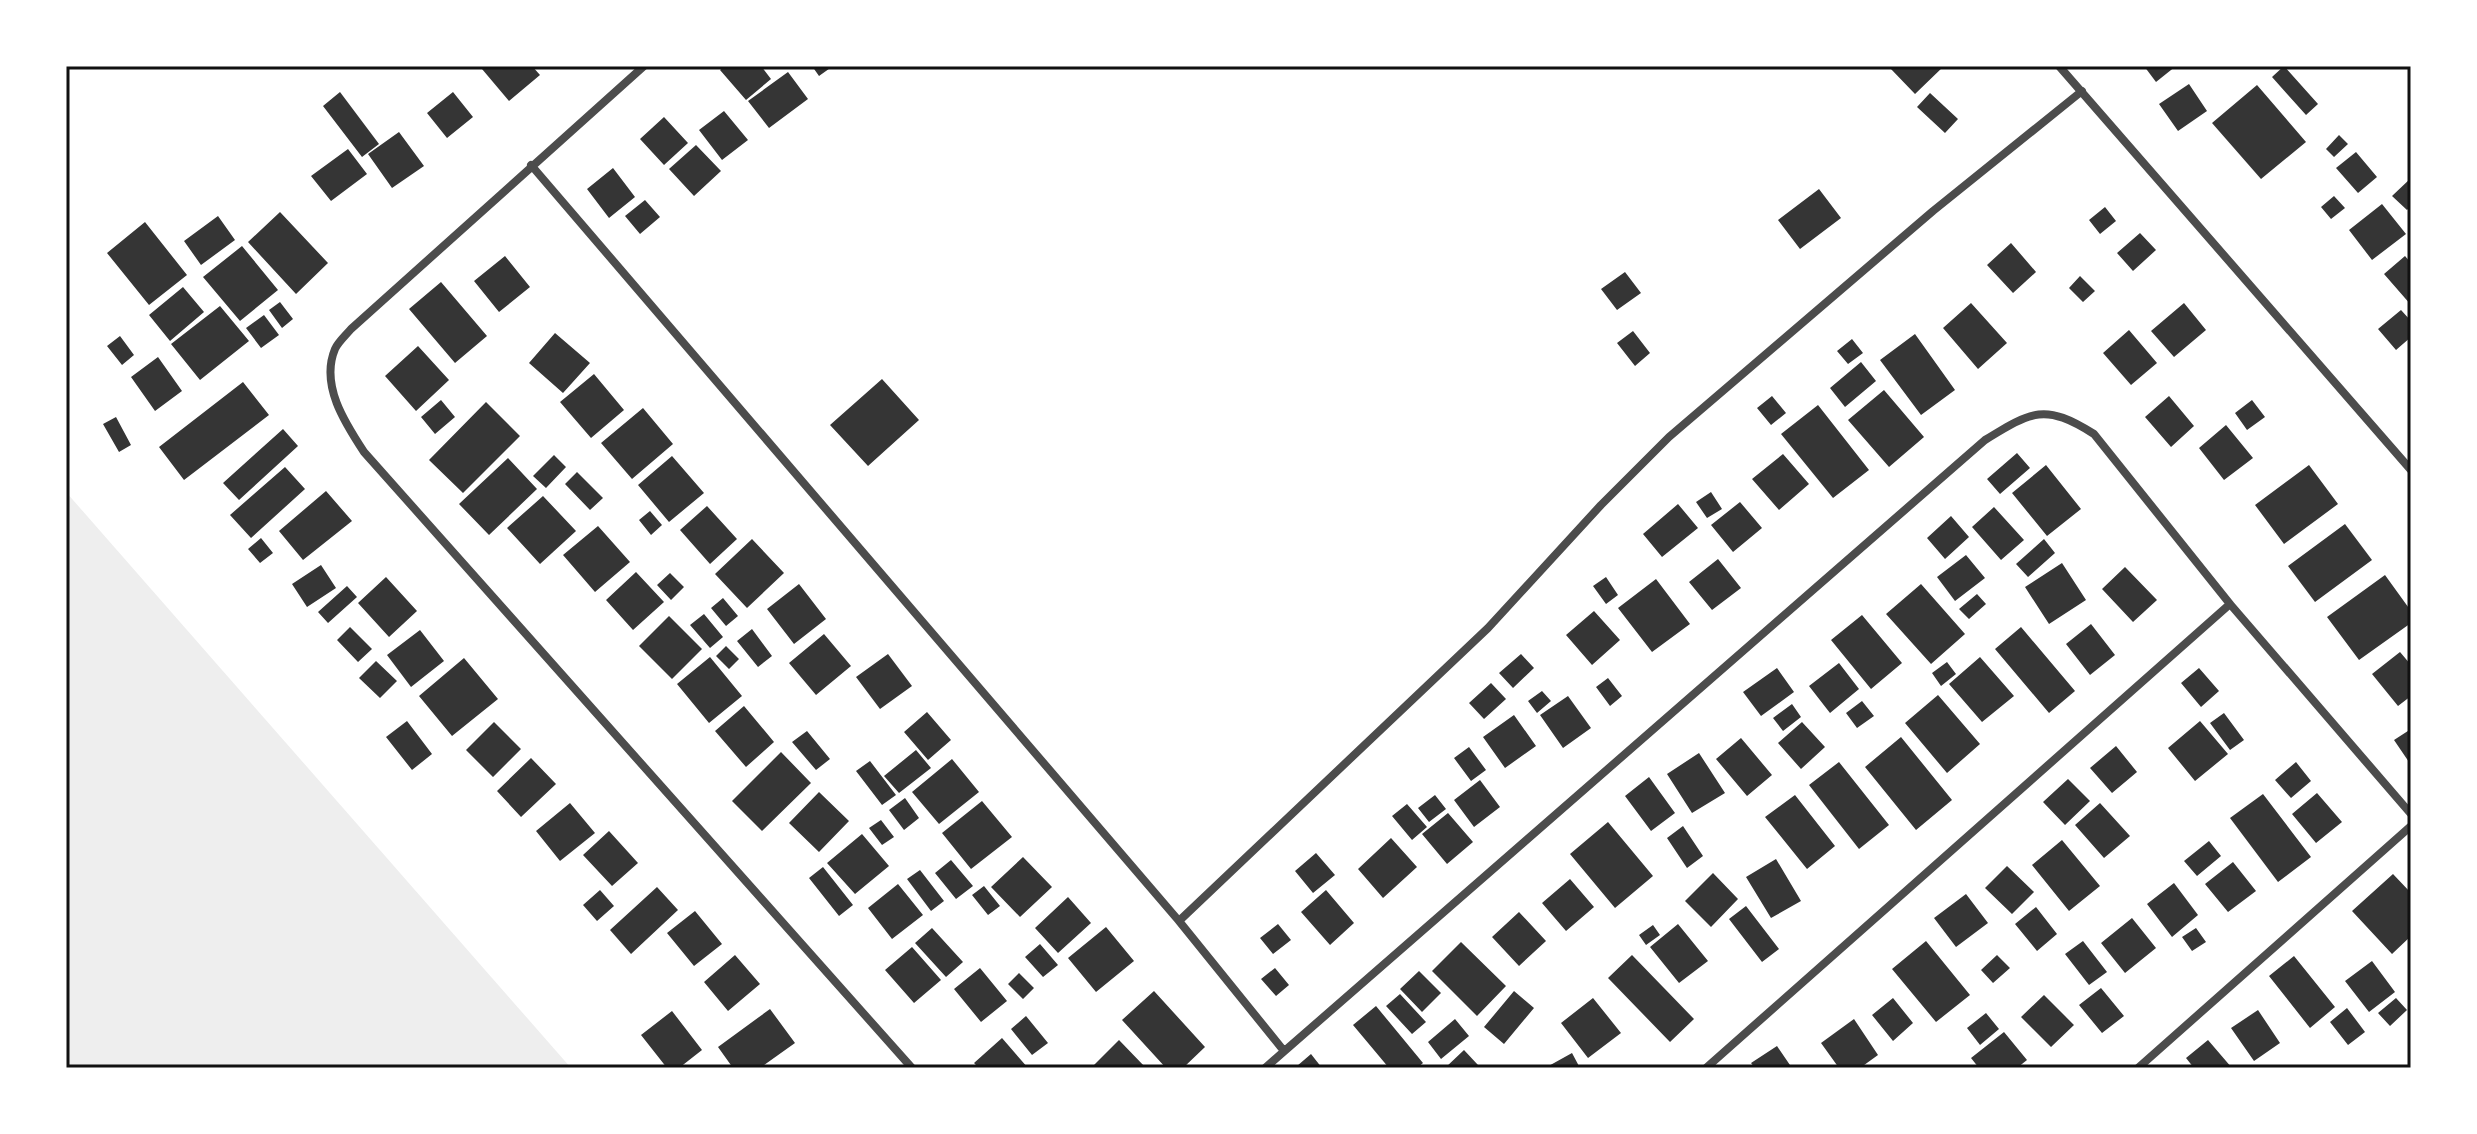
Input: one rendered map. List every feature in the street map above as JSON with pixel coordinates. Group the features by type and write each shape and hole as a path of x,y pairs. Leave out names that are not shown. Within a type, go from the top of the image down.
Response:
{"street":[{"path":"644,66 351,329 335,348 330,376 341,418 364,452 912,1068"},
{"path":"2059,66 2411,470"},
{"path":"1179,921 1488,628 1601,505 1669,437 1933,211 2082,91"},
{"path":"531,165 1179,921 1284,1051"},
{"path":"1265,1068 1985,440 2014,422 2043,412 2068,418 2094,434 2230,604 2411,814"},
{"path":"1706,1068 2230,604"},
{"path":"2138,1068 2411,826"}],"shaded area":[{"path":"66,492 571,1068 66,1068"}],"building":[{"path":"486,66 532,66 540,75 509,101 482,69"},
{"path":"725,66 761,66 771,79 746,100 720,70"},
{"path":"812,66 833,66 819,76"},
{"path":"1944,66 1915,94 1890,68"},
{"path":"2144,66 2176,66 2156,82"},
{"path":"2284,66 2318,104 2306,115 2272,77"},
{"path":"788,72 808,99 769,128 748,101"},
{"path":"2189,84 2207,111 2178,131 2159,104"},
{"path":"2257,85 2306,142 2261,179 2212,123"},
{"path":"340,92 379,144 362,157 323,106"},
{"path":"453,92 473,117 447,138 427,113"},
{"path":"1930,93 1958,119 1945,133 1917,107"},
{"path":"724,111 748,140 722,160 699,130"},
{"path":"664,117 688,143 664,165 640,139"},
{"path":"399,132 424,166 392,188 368,154"},
{"path":"2339,135 2348,144 2334,157 2326,149"},
{"path":"696,145 721,171 694,196 669,169"},
{"path":"348,149 367,174 331,201 311,176"},
{"path":"2356,152 2377,177 2358,193 2336,168"},
{"path":"613,168 635,197 609,218 587,189"},
{"path":"2411,178 2411,206 2407,210 2392,196"},
{"path":"1819,189 1841,218 1800,249 1778,220"},
{"path":"2334,196 2345,208 2331,219 2321,207"},
{"path":"645,200 660,217 640,234 625,216"},
{"path":"2382,204 2406,234 2372,260 2349,230"},
{"path":"2105,207 2116,221 2100,234 2089,220"},
{"path":"280,212 328,263 296,294 248,242"},
{"path":"218,216 235,240 201,265 184,241"},
{"path":"145,222 187,275 149,305 107,253"},
{"path":"2140,233 2156,250 2133,271 2117,253"},
{"path":"2011,243 2036,272 2013,293 1987,265"},
{"path":"242,246 278,290 240,321 203,277"},
{"path":"505,256 530,287 499,312 474,281"},
{"path":"2405,256 2411,263 2411,305 2384,274"},
{"path":"1625,272 1641,293 1617,310 1601,289"},
{"path":"2080,276 2095,291 2083,302 2069,288"},
{"path":"441,282 487,336 455,363 409,309"},
{"path":"183,287 204,312 170,341 149,315"},
{"path":"280,302 293,319 282,328 269,310"},
{"path":"1971,303 2007,343 1978,369 1943,328"},
{"path":"2184,303 2206,330 2174,357 2151,331"},
{"path":"220,306 249,341 200,380 171,344"},
{"path":"2401,310 2411,321 2411,337 2396,350 2378,329"},
{"path":"264,315 279,335 261,348 246,328"},
{"path":"2129,330 2157,363 2131,385 2103,353"},
{"path":"1633,331 1650,353 1635,366 1617,343"},
{"path":"555,333 590,363 563,393 529,363"},
{"path":"1915,334 1955,390 1921,415 1880,360"},
{"path":"120,336 134,355 122,365 107,346"},
{"path":"1852,339 1863,353 1848,364 1837,351"},
{"path":"418,346 449,380 416,411 385,376"},
{"path":"158,357 182,391 155,411 131,377"},
{"path":"1861,362 1876,381 1845,407 1830,388"},
{"path":"594,374 624,410 591,438 560,402"},
{"path":"882,379 919,420 868,466 830,425"},
{"path":"243,382 269,415 184,480 159,447"},
{"path":"1884,390 1924,437 1889,467 1848,420"},
{"path":"1772,396 1786,413 1771,425 1757,408"},
{"path":"2169,396 2194,426 2171,447 2145,417"},
{"path":"441,400 455,417 435,434 421,417"},
{"path":"2252,400 2265,417 2247,430 2235,413"},
{"path":"486,402 520,436 463,493 429,460"},
{"path":"1818,405 1869,470 1833,498 1781,434"},
{"path":"643,408 673,444 632,479 601,443"},
{"path":"116,417 131,445 119,452 103,424"},
{"path":"2226,425 2253,458 2224,480 2199,448"},
{"path":"283,429 298,446 239,500 223,483"},
{"path":"2017,453 2030,468 2000,494 1987,479"},
{"path":"1783,454 1809,484 1779,510 1752,479"},
{"path":"554,455 566,467 546,488 533,476"},
{"path":"672,456 704,493 669,522 638,485"},
{"path":"508,458 537,489 489,535 459,504"},
{"path":"2046,465 2081,509 2047,536 2012,493"},
{"path":"2309,465 2338,504 2284,544 2255,505"},
{"path":"285,467 305,489 251,538 230,515"},
{"path":"577,472 603,498 590,510 565,484"},
{"path":"326,491 352,521 303,560 279,531"},
{"path":"1711,492 1722,509 1707,518 1696,502"},
{"path":"543,496 576,531 540,564 507,528"},
{"path":"1740,502 1762,528 1733,552 1711,525"},
{"path":"1678,504 1698,528 1662,557 1643,534"},
{"path":"707,506 737,539 710,564 680,530"},
{"path":"1994,507 2024,540 2001,560 1972,527"},
{"path":"650,511 662,525 651,535 639,520"},
{"path":"1951,516 1969,537 1945,559 1927,538"},
{"path":"2345,524 2372,560 2315,602 2288,566"},
{"path":"598,526 630,562 595,592 563,555"},
{"path":"261,538 273,553 260,563 248,549"},
{"path":"752,539 784,573 747,608 715,574"},
{"path":"2044,539 2055,553 2028,577 2016,564"},
{"path":"1966,555 1985,578 1955,601 1937,577"},
{"path":"1718,559 1741,588 1712,610 1689,582"},
{"path":"2062,563 2086,600 2049,624 2025,587"},
{"path":"321,565 336,588 307,607 292,584"},
{"path":"2125,567 2157,600 2133,622 2102,589"},
{"path":"636,572 664,602 633,630 606,600"},
{"path":"670,573 684,587 671,600 657,585"},
{"path":"2385,575 2411,611 2411,623 2359,660 2327,617"},
{"path":"386,577 417,611 389,637 358,603"},
{"path":"1606,577 1618,595 1606,604 1593,586"},
{"path":"1656,579 1690,624 1652,652 1618,608"},
{"path":"799,584 826,619 794,644 767,609"},
{"path":"1921,584 1965,634 1931,664 1886,614"},
{"path":"347,586 357,597 328,623 318,612"},
{"path":"1977,594 1986,604 1969,619 1959,609"},
{"path":"723,598 738,616 726,626 711,608"},
{"path":"1594,611 1620,640 1592,665 1566,635"},
{"path":"704,614 723,637 710,648 690,625"},
{"path":"1862,615 1902,663 1871,689 1831,640"},
{"path":"669,616 702,649 672,679 639,646"},
{"path":"2091,624 2115,655 2090,675 2066,644"},
{"path":"350,627 372,649 358,662 337,640"},
{"path":"2021,627 2075,691 2049,713 1995,649"},
{"path":"752,629 772,656 758,667 737,641"},
{"path":"420,630 444,661 411,687 387,655"},
{"path":"824,634 851,666 816,695 789,663"},
{"path":"726,646 739,659 729,669 716,656"},
{"path":"2400,652 2411,665 2411,696 2398,706 2372,674"},
{"path":"888,654 912,686 880,709 856,677"},
{"path":"1521,654 1534,668 1513,688 1499,673"},
{"path":"710,657 742,696 709,723 677,684"},
{"path":"1980,657 2014,696 1982,722 1949,684"},
{"path":"464,658 498,699 452,736 419,696"},
{"path":"376,661 397,681 380,698 359,678"},
{"path":"1947,662 1956,674 1941,686 1932,673"},
{"path":"1839,663 1859,689 1830,713 1809,686"},
{"path":"1777,668 1794,692 1761,716 1743,692"},
{"path":"2199,668 2219,691 2201,707 2181,683"},
{"path":"1608,678 1622,696 1610,706 1596,687"},
{"path":"1491,683 1506,699 1484,719 1469,703"},
{"path":"1542,691 1551,701 1537,713 1528,701"},
{"path":"1938,695 1980,744 1947,773 1905,723"},
{"path":"1568,696 1591,728 1563,748 1540,715"},
{"path":"1862,701 1874,716 1857,728 1846,713"},
{"path":"1792,704 1801,717 1783,731 1773,718"},
{"path":"744,706 774,742 746,767 715,731"},
{"path":"927,712 951,740 928,760 904,732"},
{"path":"2224,713 2244,740 2230,750 2210,723"},
{"path":"1514,715 1536,746 1505,768 1483,737"},
{"path":"407,721 432,754 412,770 386,737"},
{"path":"2200,721 2228,754 2195,781 2168,748"},
{"path":"494,722 521,749 493,777 466,750"},
{"path":"1802,722 1825,747 1801,769 1778,743"},
{"path":"2411,729 2411,765 2394,740"},
{"path":"807,731 830,759 816,770 792,742"},
{"path":"1901,737 1952,800 1916,830 1865,767"},
{"path":"1741,738 1772,775 1747,796 1716,759"},
{"path":"2116,746 2137,772 2112,793 2090,768"},
{"path":"1469,747 1486,770 1471,781 1454,758"},
{"path":"916,750 931,768 899,793 884,776"},
{"path":"781,752 811,783 762,831 732,801"},
{"path":"1699,753 1725,793 1692,813 1667,774"},
{"path":"531,758 556,784 521,817 497,791"},
{"path":"952,759 979,792 939,824 912,792"},
{"path":"870,761 896,795 882,805 856,771"},
{"path":"1839,762 1889,825 1859,849 1809,785"},
{"path":"2296,762 2311,781 2291,798 2275,780"},
{"path":"1649,777 1675,813 1651,831 1625,796"},
{"path":"2068,779 2090,801 2065,825 2043,802"},
{"path":"1480,780 1500,807 1474,827 1454,800"},
{"path":"819,792 849,821 819,852 789,823"},
{"path":"2317,793 2342,822 2316,843 2292,814"},
{"path":"2263,794 2311,857 2278,882 2230,818"},
{"path":"1435,795 1446,809 1429,822 1418,808"},
{"path":"1795,795 1835,846 1807,869 1765,817"},
{"path":"905,798 919,818 904,830 889,810"},
{"path":"982,801 1012,837 971,869 942,833"},
{"path":"570,803 595,833 560,861 536,831"},
{"path":"2100,803 2130,836 2104,858 2075,825"},
{"path":"1407,804 1427,827 1412,840 1392,816"},
{"path":"1448,813 1473,842 1447,864 1422,834"},
{"path":"881,820 894,837 882,845 869,828"},
{"path":"1608,822 1653,876 1615,908 1570,854"},
{"path":"1683,826 1703,856 1687,868 1667,838"},
{"path":"609,831 638,863 612,886 583,855"},
{"path":"862,834 889,866 855,894 827,863"},
{"path":"1391,838 1417,867 1383,898 1358,869"},
{"path":"2062,840 2100,886 2069,911 2032,865"},
{"path":"2209,841 2221,856 2197,876 2184,861"},
{"path":"1316,853 1335,875 1313,893 1295,871"},
{"path":"1023,857 1052,887 1020,917 991,887"},
{"path":"1776,859 1801,901 1771,918 1746,877"},
{"path":"951,860 973,886 956,899 935,873"},
{"path":"2233,862 2256,891 2228,912 2205,884"},
{"path":"2007,866 2034,892 2012,914 1985,888"},
{"path":"823,867 853,905 839,916 809,878"},
{"path":"920,870 944,901 931,911 907,879"},
{"path":"1713,873 1738,899 1711,927 1685,901"},
{"path":"2393,874 2411,893 2411,936 2392,954 2352,911"},
{"path":"1570,879 1594,907 1566,931 1542,903"},
{"path":"2174,883 2198,915 2172,937 2147,904"},
{"path":"898,884 923,915 892,939 868,908"},
{"path":"984,886 1000,906 988,915 972,895"},
{"path":"657,887 678,910 631,954 610,930"},
{"path":"600,890 614,906 597,921 583,905"},
{"path":"1326,890 1354,923 1330,945 1301,912"},
{"path":"1966,894 1988,923 1956,947 1934,918"},
{"path":"1068,897 1091,923 1058,953 1035,928"},
{"path":"1746,906 1779,949 1762,962 1729,919"},
{"path":"2036,907 2057,934 2037,951 2015,924"},
{"path":"695,911 722,944 694,966 667,933"},
{"path":"1519,912 1546,941 1519,966 1492,937"},
{"path":"2132,918 2156,948 2125,973 2101,943"},
{"path":"1278,924 1291,940 1273,954 1260,938"},
{"path":"1678,924 1708,961 1679,983 1650,947"},
{"path":"1653,925 1660,935 1646,945 1639,935"},
{"path":"1106,927 1134,961 1096,992 1068,958"},
{"path":"932,928 963,962 946,977 915,943"},
{"path":"2196,928 2206,942 2192,951 2182,937"},
{"path":"1926,941 1970,995 1936,1022 1892,969"},
{"path":"2083,941 2107,972 2089,985 2065,954"},
{"path":"1461,942 1506,986 1477,1016 1432,971"},
{"path":"1040,944 1058,965 1043,977 1025,957"},
{"path":"912,947 941,980 914,1003 885,970"},
{"path":"735,955 760,984 728,1011 704,982"},
{"path":"1632,955 1694,1019 1670,1042 1608,978"},
{"path":"1997,955 2010,968 1993,983 1981,970"},
{"path":"2294,956 2335,1007 2310,1028 2269,976"},
{"path":"2372,961 2395,992 2369,1012 2345,981"},
{"path":"980,968 1007,1001 981,1022 954,989"},
{"path":"1275,968 1289,985 1276,996 1261,979"},
{"path":"1419,971 1441,993 1422,1012 1400,989"},
{"path":"1019,973 1034,988 1023,999 1008,984"},
{"path":"2101,988 2124,1016 2102,1033 2079,1005"},
{"path":"1154,991 1205,1047 1183,1068 1166,1068 1122,1020"},
{"path":"1514,991 1534,1008 1504,1044 1484,1027"},
{"path":"1400,994 1426,1022 1412,1034 1386,1006"},
{"path":"2044,995 2074,1025 2051,1047 2021,1017"},
{"path":"1593,998 1621,1033 1588,1058 1561,1023"},
{"path":"1893,998 1913,1023 1893,1041 1872,1015"},
{"path":"2396,998 2407,1010 2390,1026 2378,1013"},
{"path":"1376,1006 1423,1063 1417,1068 1389,1068 1353,1025"},
{"path":"2347,1008 2365,1032 2348,1045 2330,1022"},
{"path":"770,1009 795,1043 760,1068 733,1068 718,1047"},
{"path":"2258,1010 2280,1043 2254,1061 2231,1028"},
{"path":"672,1011 702,1050 679,1068 667,1068 641,1035"},
{"path":"1986,1013 1999,1029 1980,1045 1967,1028"},
{"path":"1026,1016 1048,1043 1032,1055 1011,1029"},
{"path":"1455,1019 1469,1036 1441,1059 1428,1042"},
{"path":"1854,1019 1878,1055 1860,1068 1839,1068 1821,1043"},
{"path":"2004,1032 2027,1060 2017,1068 1979,1068 1971,1058"},
{"path":"1002,1038 1028,1068 979,1068 974,1063"},
{"path":"1119,1040 1146,1068 1091,1068"},
{"path":"2208,1040 2232,1068 2194,1068 2186,1058"},
{"path":"1777,1046 1792,1068 1755,1068 1751,1063"},
{"path":"1464,1050 1478,1065 1475,1068 1445,1068"},
{"path":"1572,1053 1580,1068 1545,1068"},
{"path":"1311,1054 1322,1068 1297,1066"}]}
